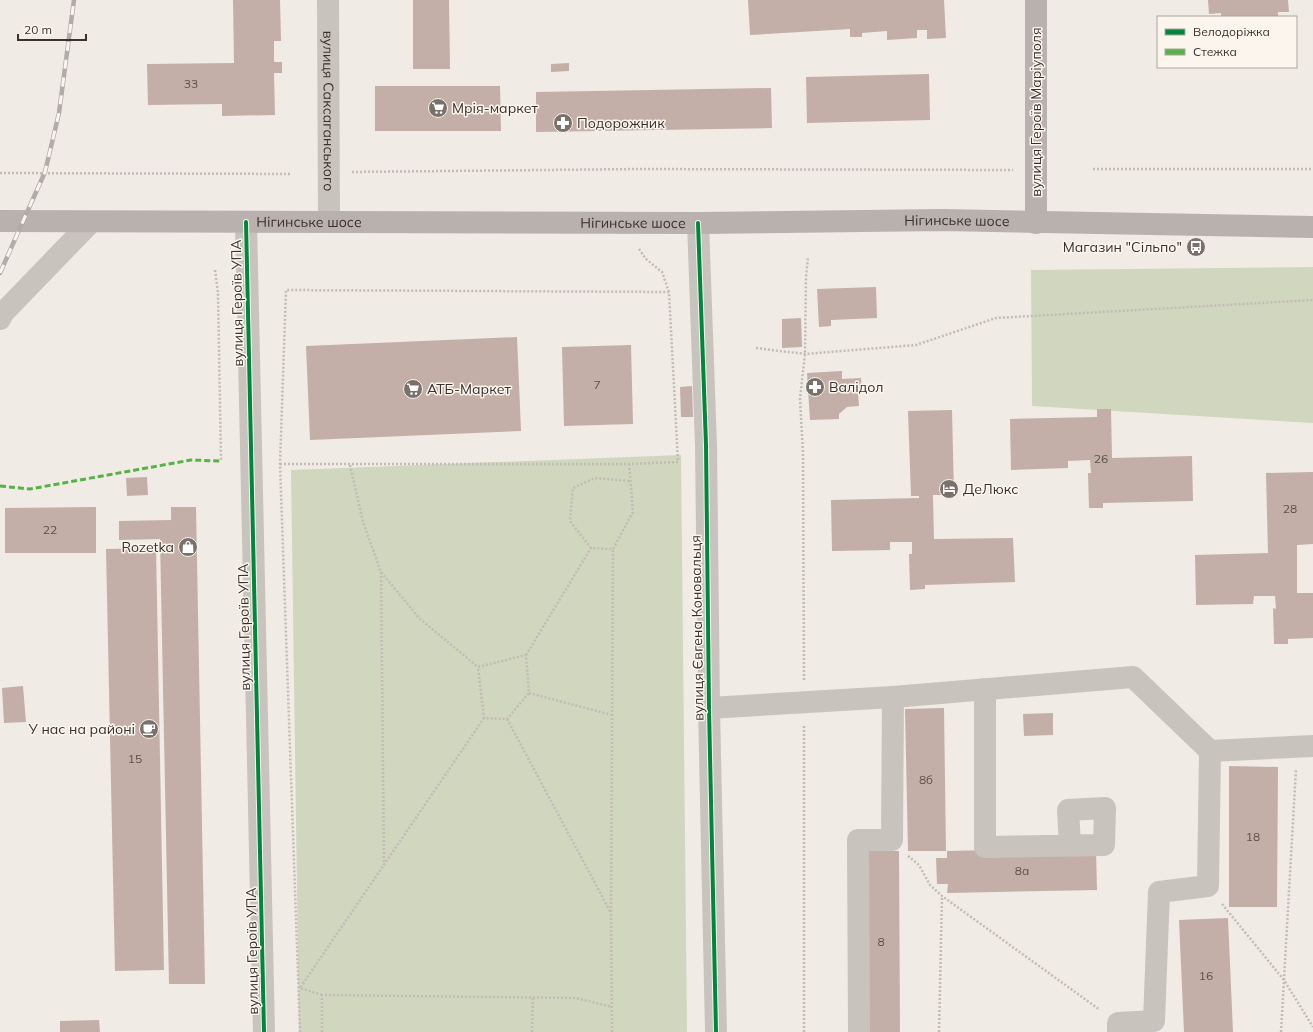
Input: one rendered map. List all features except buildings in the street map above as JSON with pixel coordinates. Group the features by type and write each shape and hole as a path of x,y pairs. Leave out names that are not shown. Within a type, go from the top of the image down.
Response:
{"main road":[{"name":"вулиця Героїв Маріуполя","path":"1036,0 1036,223"},
{"name":"Нігинське шосе","path":"0,221 698,223 943,220 1036,223 1313,227"}],"street":[{"name":"вулиця Саксаганського","path":"328,0 329,222"},
{"path":"0,319 3,313 91,222"},
{"name":"вулиця Героїв УПА","path":"246,222 264,1032"},
{"name":"вулиця Євгена Коновальця","path":"698,223 706,445 708,708 716,1032"},
{"path":"708,708 893,697 1133,677 1210,751 1305,746"},
{"path":"985,689 985,847 1070,845"},
{"path":"859,1032 858,840 892,840 893,697"},
{"path":"1118,1028 1154,1021 1159,892 1208,886 1210,751"}],"path":[{"path":"352,172 639,169 1013,170"},
{"path":"1093,169 1313,169"},
{"path":"0,173 292,174"},
{"path":"280,464 629,464 678,462 669,292 662,272 646,259 639,249"},
{"path":"804,1032 803,454 800,399 805,354 806,278 808,257"},
{"path":"215,270 218,293 221,461"},
{"path":"300,1032 300,988 280,464 286,290 669,292"},
{"path":"756,348 805,354 916,345 996,318 1313,300"},
{"path":"612,1032 611,913 613,549 633,512 629,464"},
{"path":"350,465 363,522 381,572 384,865"},
{"path":"590,548 570,521 573,488 595,478 630,481"},
{"path":"590,548 613,549"},
{"path":"507,719 529,693 526,655 590,548"},
{"path":"300,988 484,718 478,667 420,618 381,572"},
{"path":"478,667 526,655"},
{"path":"529,693 612,715"},
{"path":"484,718 507,719"},
{"path":"507,719 611,913"},
{"path":"1281,1032 1284,980 1305,746"},
{"path":"892,840 919,865 930,885 942,896 1118,1028"},
{"path":"1208,886 1284,980 1313,1027"},
{"path":"939,1032 942,896"},
{"path":"300,988 322,995 576,998 612,1007"},
{"path":"322,995 322,1032"},
{"path":"532,1032 533,998"}],"green space":[{"path":"1313,267 1313,423 1032,406 1031,270"},
{"path":"681,455 687,1032 299,1032 291,470"}],"railway":[{"path":"0,273 45,172 59,113 74,0"}],"marked path":[{"path":"0,486 30,489 191,460 221,461"}],"cycle path":[{"path":"246,222 264,1032"},
{"path":"698,223 706,445 709,708 716,1032"}],"place":[{"name":"Мрія-маркет","path":"438,108"},
{"name":"Подорожник","path":"563,123"},
{"name":"Магазин \"Сільпо\"","path":"1196,247"},
{"name":"Валідол","path":"815,387"},
{"name":"АТБ-Маркет","path":"413,389"},
{"name":"ДеЛюкс","path":"949,489"},
{"name":"Rozetka","path":"188,547"},
{"name":"У нас на районі","path":"149,729"}]}
